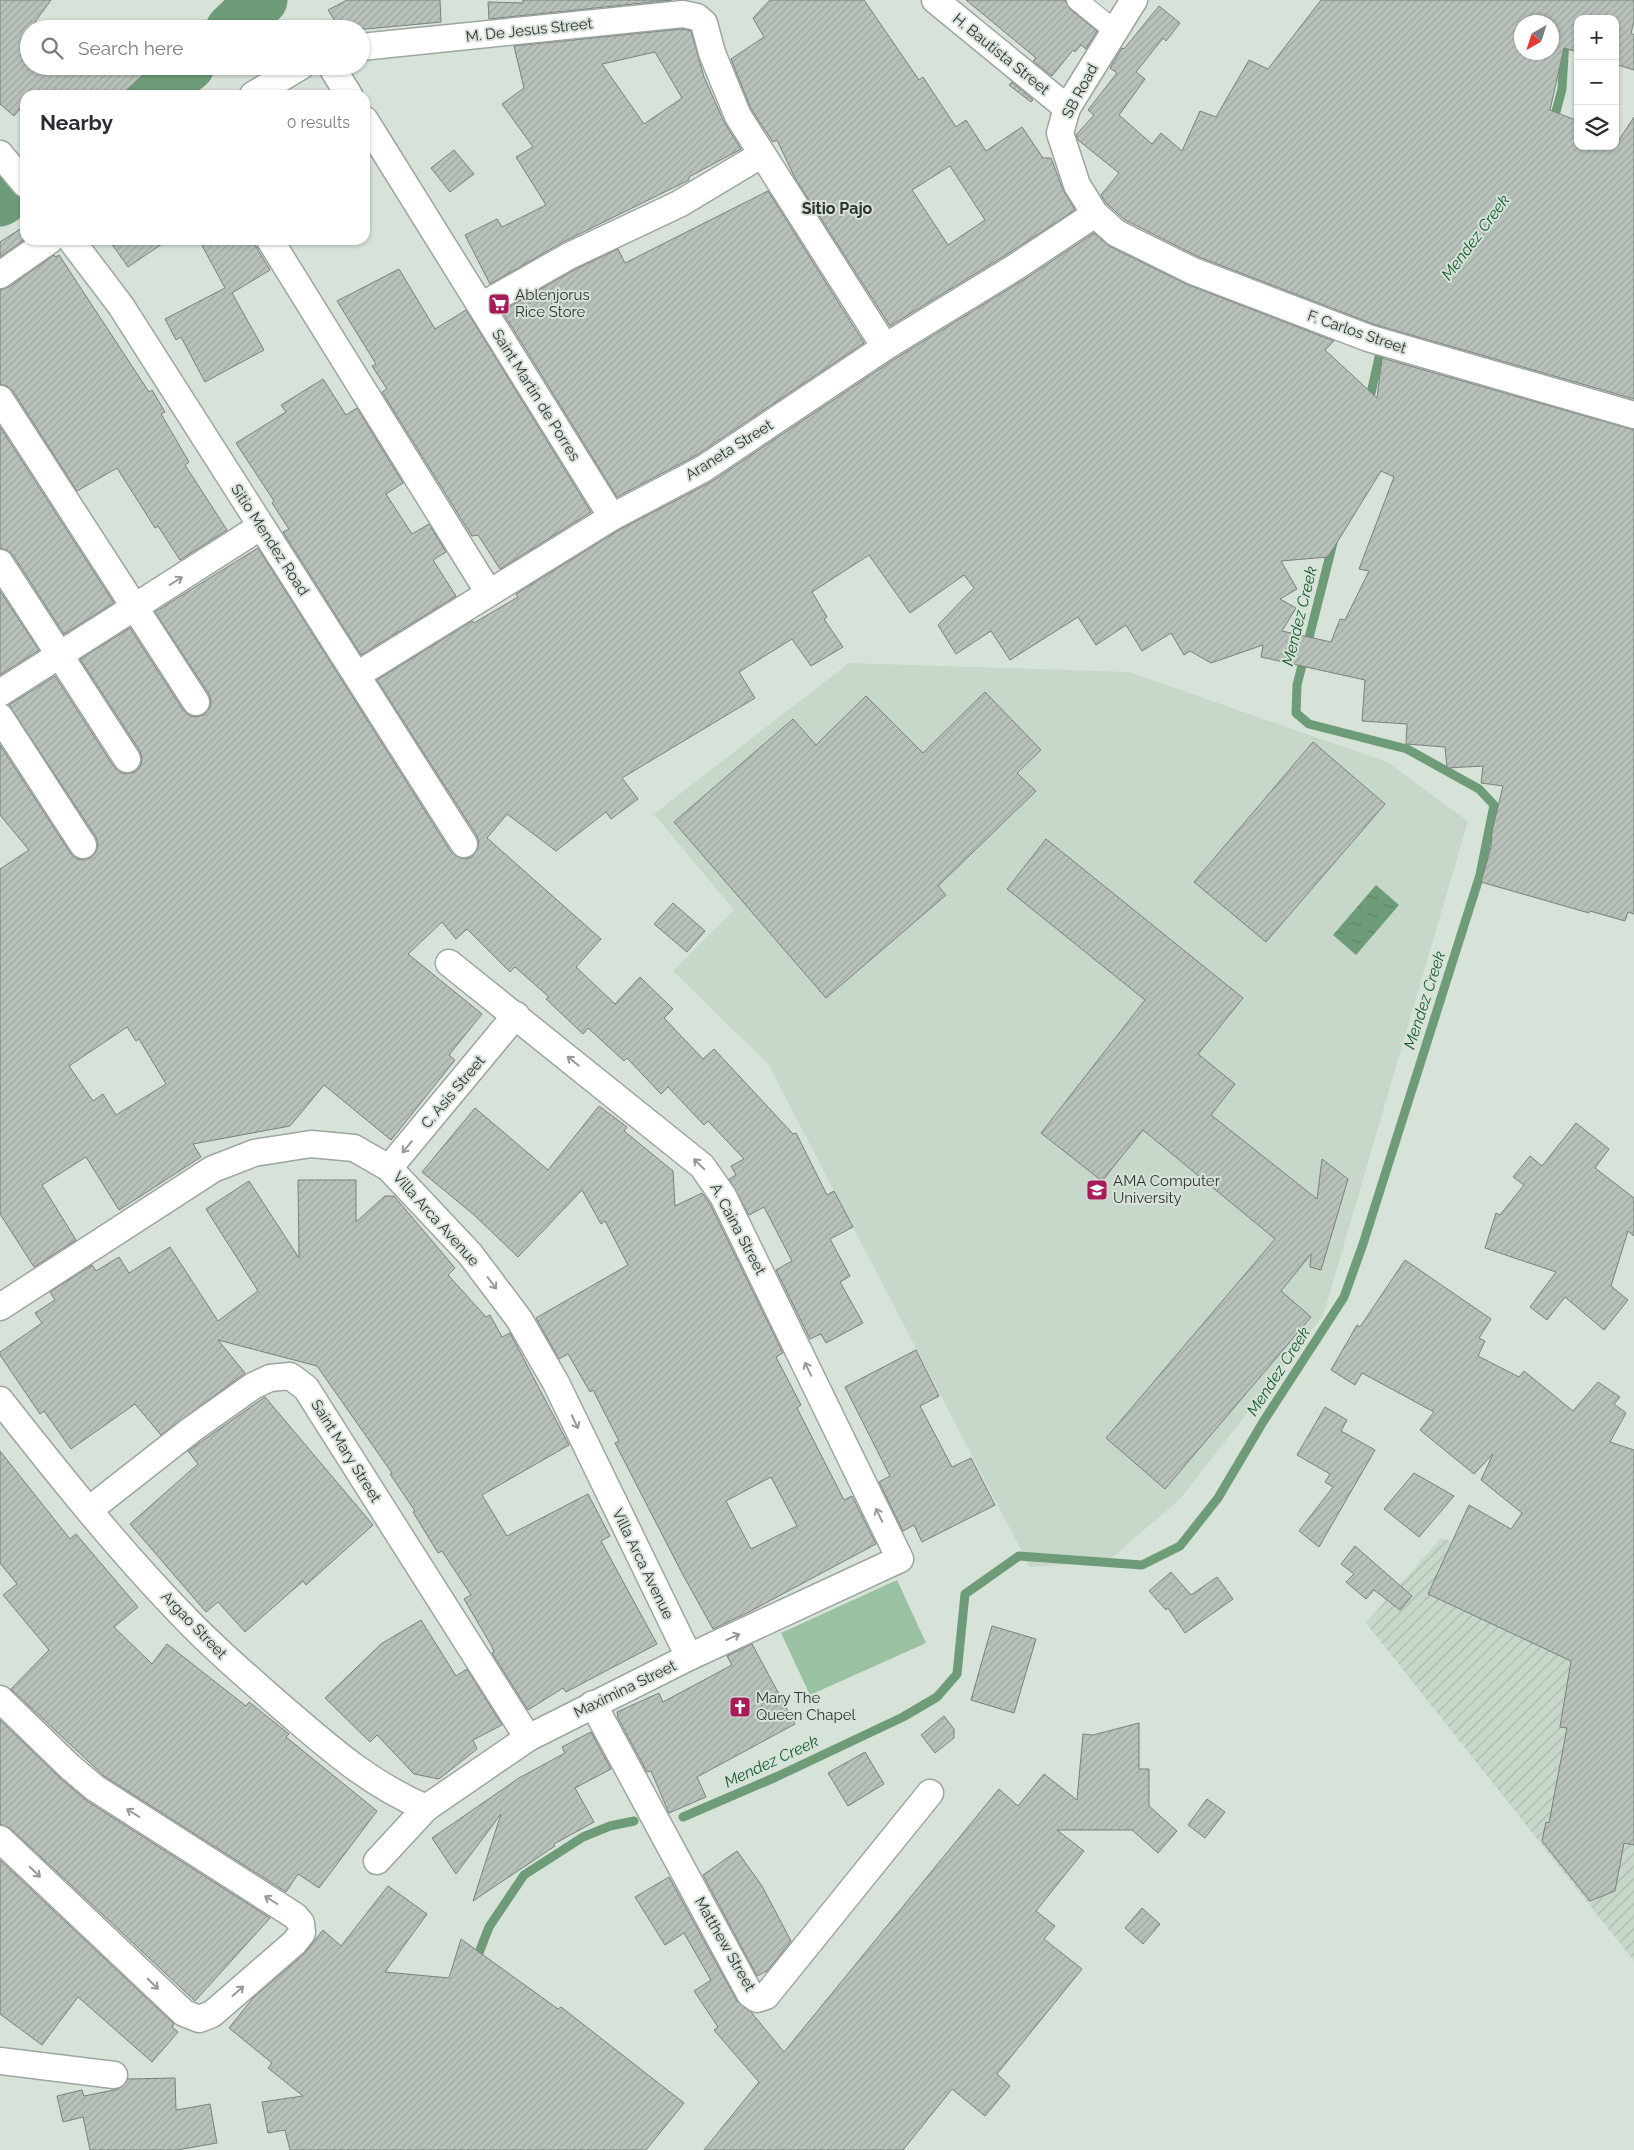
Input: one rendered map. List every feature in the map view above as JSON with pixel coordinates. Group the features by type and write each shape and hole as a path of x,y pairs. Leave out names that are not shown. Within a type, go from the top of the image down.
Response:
{"street":[{"name":"H. Bautista Street","path":"935,0 1067,108"},
{"path":"1077,0 1114,30"},
{"name":"SB Road","path":"1095,214 1077,185 1060,133 1067,108 1134,0"},
{"name":"M. De Jesus Street","path":"370,46 683,14 697,17 706,28 712,53 738,116 761,155"},
{"path":"260,90 285,75"},
{"path":"337,75 346,90"},
{"name":"Saint Martin de Porres","path":"370,128 612,517"},
{"path":"481,306 568,256 679,204 761,155 885,347"},
{"name":"F. Carlos Street","path":"1095,214 1116,234 1194,271 1368,338 1634,415"},
{"name":"Araneta Street","path":"357,674 612,517 703,468 885,347 1017,266 1095,214"},
{"path":"0,274 43,245"},
{"name":"Sitio Mendez Road","path":"75,245 121,306 260,527 357,674 464,844"},
{"path":"273,245 489,592"},
{"path":"0,399 196,702"},
{"path":"0,693 260,527"},
{"path":"0,562 128,759"},
{"path":"0,717 83,845"},
{"name":"A. Caina Street","path":"449,963 702,1166 723,1196 900,1558"},
{"name":"C. Asis Street","path":"389,1168 516,1015"},
{"name":"Villa Arca Avenue","path":"0,1308 213,1170 254,1153 311,1144 354,1148 389,1168 470,1254 519,1318 556,1383 689,1657"},
{"name":"Saint Mary Street","path":"89,1510 191,1430 253,1386 270,1378 290,1376 306,1388 528,1738"},
{"name":"Argao Street","path":"0,1400 89,1510 189,1622 237,1668 347,1763 374,1783 426,1808"},
{"name":"Maximina Street","path":"377,1861 426,1808 528,1738 689,1657 900,1558"},
{"path":"0,1699 70,1767 95,1788 295,1916 301,1923 302,1933 294,1943 212,2014 199,2019 184,2013 0,1839"},
{"name":"Matthew Street","path":"593,1704 750,1994 757,1999 766,1996 930,1793"},
{"path":"0,2062 114,2075"}],"shaded area":[{"name":"AMA Computer University","path":"849,663 1129,672 1387,762 1468,821 1323,1316 1180,1499 1107,1562 1030,1567 768,1064 673,971 734,910 654,814"},
{"path":"1441,1538 1584,1584 1634,1593 1634,1961 1366,1623"},
{"path":"897,1580 926,1643 810,1695 781,1633"}],"water":[{"path":"1376,885 1399,905 1356,955 1333,935"}],"building":[{"path":"0,0 51,0 36,20 20,20 20,75 143,75 127,90 20,90 20,109 14,116 0,104"},
{"path":"347,0 440,0 441,22 370,29 370,20 334,20 328,10"},
{"path":"523,0 672,0 489,19 488,2 523,3"},
{"path":"770,0 864,0 919,80 923,77 956,127 966,120 986,151 1022,127 1043,158 1051,158 1063,190 1075,210 890,326 795,178 777,140 773,142 751,109 731,59 764,37 753,18","holes":["950,166 985,220 948,245 912,190"]},
{"path":"966,0 1065,0 1070,9 1097,31 1086,49 1081,45 1075,52 1073,50 1052,76 1033,61 1036,58"},
{"path":"1321,0 1634,0 1634,22 1631,33 1634,35 1634,70 1619,65 1619,15 1574,15 1574,51 1564,48 1550,110 1574,119 1574,150 1619,150 1619,140 1634,117 1634,399 1373,324 1199,257 1125,220 1107,204 1101,195 1119,173 1078,140 1076,135 1094,115 1088,110 1117,73 1110,68 1122,48 1124,49 1159,6 1180,23 1166,41 1163,38 1136,72 1145,79 1119,115 1152,144 1161,133 1182,151 1200,111 1216,117 1249,60 1268,69"},
{"path":"682,29 691,31 704,77 724,122 741,149 689,177 689,180 563,242 490,284 465,235 497,219 502,227 546,205 516,157 533,147 502,104 524,88 514,46","holes":["655,52 682,98 644,124 602,64"]},
{"path":"1012,82 1033,100 1031,102 1009,85"},
{"path":"454,150 474,174 450,192 431,168"},
{"path":"768,191 864,343 695,456 617,497 502,311 576,269 618,249 625,263"},
{"path":"20,229 20,243 0,257 0,242"},
{"path":"1094,233 1109,246 1186,284 1334,341 1325,350 1377,398 1382,358 1634,430 1634,914 1628,912 1625,921 1590,911 1589,913 1481,882 1491,847 1492,831 1503,786 1481,783 1483,766 1447,768 1445,747 1406,744 1407,724 1362,721 1365,680 1261,657 1263,645 1211,663 1190,651 1184,655 1171,633 1142,651 1126,625 1096,645 1078,617 1010,660 991,631 956,654 938,625 974,588 964,575 910,613 869,555 812,592 827,617 824,619 843,647 811,666 792,639 739,672 755,698 622,778 638,799 611,819 606,812 556,851 507,814 487,838 601,939 576,967 615,1004 640,977 673,1009 664,1018 703,1059 714,1049 793,1134 796,1133 827,1195 834,1191 853,1227 830,1239 850,1276 840,1282 863,1323 826,1343 821,1334 810,1339 776,1270 792,1261 764,1207 749,1215 729,1179 736,1175 731,1166 744,1159 708,1121 704,1125 668,1087 661,1094 627,1058 624,1061 588,1028 583,1034 546,999 549,997 515,967 510,972 467,929 456,939 442,922 408,954 482,1014 449,1055 455,1060 391,1140 324,1085 290,1126 193,1144 201,1157 119,1210 86,1157 42,1185 76,1240 34,1267 0,1214 0,869 29,850 0,815 0,745 71,854 77,859 91,858 96,852 98,845 96,837 9,705 55,676 114,767 121,773 135,772 141,765 140,751 80,659 130,628 183,710 190,716 204,715 210,708 209,694 155,612 258,548 451,852 465,859 472,857 479,843 477,836 377,680 472,621 474,623 518,597 516,594 619,530 711,482 893,360 1025,279","holes":["1381,471 1394,477 1359,569 1369,571 1345,620 1340,619 1331,642 1282,631 1296,608 1280,599 1297,589 1281,561 1328,557","127,1027 136,1041 139,1039 166,1084 116,1115 103,1094 93,1101 69,1066"]},
{"path":"113,245 161,245 128,267"},
{"path":"202,245 255,245 270,270 232,293 264,350 205,382 181,337 176,340 165,319 225,288"},
{"path":"54,255 56,257 59,255 149,392 152,390 165,412 161,414 189,462 185,465 227,530 180,560 158,526 155,528 117,468 77,491 13,391 7,386 0,384 0,290 9,287"},
{"path":"399,269 435,329 466,310 591,512 500,569 478,535 472,536 382,392 387,389 372,366 376,364 337,301"},
{"path":"323,379 346,415 357,408 403,483 386,494 412,534 429,524 446,552 433,560 456,596 361,655 283,532 289,529 272,503 274,501 236,443 286,412 281,405"},
{"path":"0,427 114,603 64,634 13,555 7,550 0,548"},
{"path":"0,591 39,650 0,675"},
{"path":"985,692 1041,750 1017,773 1036,791 938,886 946,895 826,998 674,822 793,719 816,745 866,696 923,753"},
{"path":"1313,742 1385,804 1266,942 1194,882"},
{"path":"1046,839 1243,998 1198,1054 1235,1084 1211,1115 1317,1199 1322,1159 1348,1179 1321,1270 1310,1267 1311,1254 1281,1291 1311,1317 1165,1489 1106,1438 1275,1239 1143,1130 1102,1181 1041,1133 1145,1000 1007,889"},
{"path":"673,903 705,931 687,952 654,924"},
{"path":"599,1106 627,1127 624,1131 673,1171 675,1206 702,1193 710,1204 783,1353 776,1357 801,1405 797,1408 844,1500 852,1496 876,1544 749,1612 713,1629 615,1443 619,1441 593,1390 590,1392 568,1354 559,1359 536,1318 628,1265 605,1221 601,1224 582,1190 518,1257 473,1214 422,1172 475,1108 548,1170","holes":["771,1477 797,1526 751,1549 726,1501"]},
{"path":"1576,1123 1609,1149 1595,1168 1634,1198 1634,1236 1628,1231 1611,1286 1628,1300 1604,1330 1565,1297 1547,1320 1530,1307 1556,1272 1485,1248 1496,1213 1500,1215 1524,1185 1513,1177 1530,1156 1542,1166"},
{"path":"298,1180 356,1180 356,1222 385,1196 394,1196 455,1268 448,1275 486,1317 490,1315 502,1337 510,1333 569,1445 482,1495 507,1536 588,1494 610,1536 601,1541 657,1644 566,1692 563,1688 528,1710 492,1653 494,1652 491,1645 464,1599 471,1595 442,1551 438,1553 413,1512 415,1511 390,1474 392,1473 317,1366 218,1340 245,1373 161,1435 135,1404 71,1449 44,1411 40,1414 0,1355 0,1352 42,1323 35,1313 55,1300 50,1292 92,1265 96,1271 119,1257 129,1273 170,1247 218,1321 258,1291 206,1209 249,1181 299,1258"},
{"path":"1405,1260 1491,1319 1479,1338 1485,1341 1478,1356 1519,1377 1524,1371 1573,1411 1598,1382 1620,1397 1614,1404 1626,1413 1610,1442 1634,1450 1634,1845 1624,1843 1615,1891 1590,1901 1542,1841 1546,1822 1549,1823 1567,1728 1560,1727 1571,1661 1428,1594 1469,1505 1511,1529 1522,1513 1481,1480 1493,1454 1474,1474 1420,1430 1434,1412 1362,1373 1355,1385 1331,1370 1357,1325 1360,1327"},
{"path":"916,1350 939,1396 920,1406 952,1467 971,1458 995,1505 922,1542 914,1525 903,1531 879,1482 890,1476 845,1387"},
{"path":"265,1397 373,1525 306,1585 303,1581 245,1632 218,1602 206,1612 130,1524 198,1464 188,1451"},
{"path":"1325,1407 1347,1420 1341,1431 1375,1450 1319,1547 1299,1531 1333,1487 1325,1482 1330,1474 1297,1455"},
{"path":"0,1451 70,1539 76,1534 138,1607 114,1627 152,1664 167,1644 246,1706 249,1702 289,1734 286,1737 377,1811 319,1888 298,1874 286,1892 104,1776 11,1689 49,1650 3,1595 17,1584 0,1563"},
{"path":"1414,1473 1454,1496 1419,1537 1384,1509"},
{"path":"1355,1546 1412,1596 1400,1610 1374,1590 1366,1599 1346,1582 1354,1574 1341,1564"},
{"path":"1171,1572 1191,1595 1217,1577 1233,1599 1185,1633 1168,1608 1166,1610 1149,1591"},
{"path":"421,1620 456,1676 467,1669 502,1725 473,1740 477,1749 439,1779 414,1774 377,1735 370,1742 325,1698 381,1644"},
{"path":"992,1626 1036,1639 1014,1713 971,1700"},
{"path":"752,1644 795,1724 697,1777 706,1797 669,1813 651,1771 647,1772 618,1718 617,1712 659,1693 663,1702 732,1665 727,1656"},
{"path":"944,1716 954,1729 954,1738 935,1753 921,1735"},
{"path":"0,1720 60,1778 87,1801 270,1918 195,2001 10,1828 0,1824"},
{"path":"1139,1723 1139,1769 1149,1769 1149,1806 1177,1831 1158,1853 1132,1830 1057,1830 1084,1851 1036,1911 1055,1926 1044,1939 1082,1969 997,2074 1010,2086 985,2116 952,2089 903,2150 704,2150 759,2082 714,2030 718,2027 694,1991 711,1980 684,1933 665,1945 635,1897 669,1877 737,2001 751,2012 784,2052 999,1789 1018,1806 1044,1774 1077,1800 1083,1734 1093,1735"},
{"path":"591,1732 611,1769 575,1788 594,1822 554,1844 555,1846 473,1901 501,1814 456,1874 432,1838 519,1778 565,1753 562,1747"},
{"path":"865,1752 884,1784 848,1806 828,1773"},
{"path":"1207,1799 1225,1812 1205,1838 1188,1825"},
{"path":"737,1851 762,1886 791,1941 767,1971 757,1976 703,1875"},
{"path":"0,1860 174,2024 172,2027 178,2032 152,2062 78,1997 42,2045 0,2014"},
{"path":"388,1886 427,1914 385,1972 449,1978 461,1939 558,2009 561,2007 684,2103 646,2150 290,2150 285,2130 268,2133 262,2102 303,2096 268,2068 272,2063 229,2028 253,1998 304,1954 323,1930 341,1946"},
{"path":"1142,1908 1160,1924 1143,1944 1125,1928"},
{"path":"175,2078 176,2110 210,2104 217,2143 177,2150 90,2150 83,2117 63,2122 57,2096 82,2090 84,2096 119,2089 128,2079"}],"waterway":[{"path":"241,20 262,0"},
{"name":"Mendez Creek","path":"1553,123 1562,89 1565,40"},
{"path":"155,90 176,75"},
{"path":"0,201 20,187"},
{"name":"Mendez Creek","path":"1369,402 1382,344"},
{"name":"Mendez Creek","path":"683,1817 776,1777 903,1717 937,1697 957,1674 965,1594 1019,1556 1142,1565 1180,1546 1218,1498 1263,1422 1344,1297 1363,1244 1480,875 1494,805 1479,789 1407,749 1309,724 1296,713 1297,685 1333,543"},
{"path":"475,1963 489,1927 524,1875 583,1837 610,1826 634,1821"}],"place":[{"name":"Ablenjorus Rice Store","path":"499,304"},
{"name":"AMA Computer University","path":"1097,1190"},
{"name":"Mary The Queen Chapel","path":"740,1707"}],"district":[{"name":"Sitio Pajo","path":"837,208"}]}
